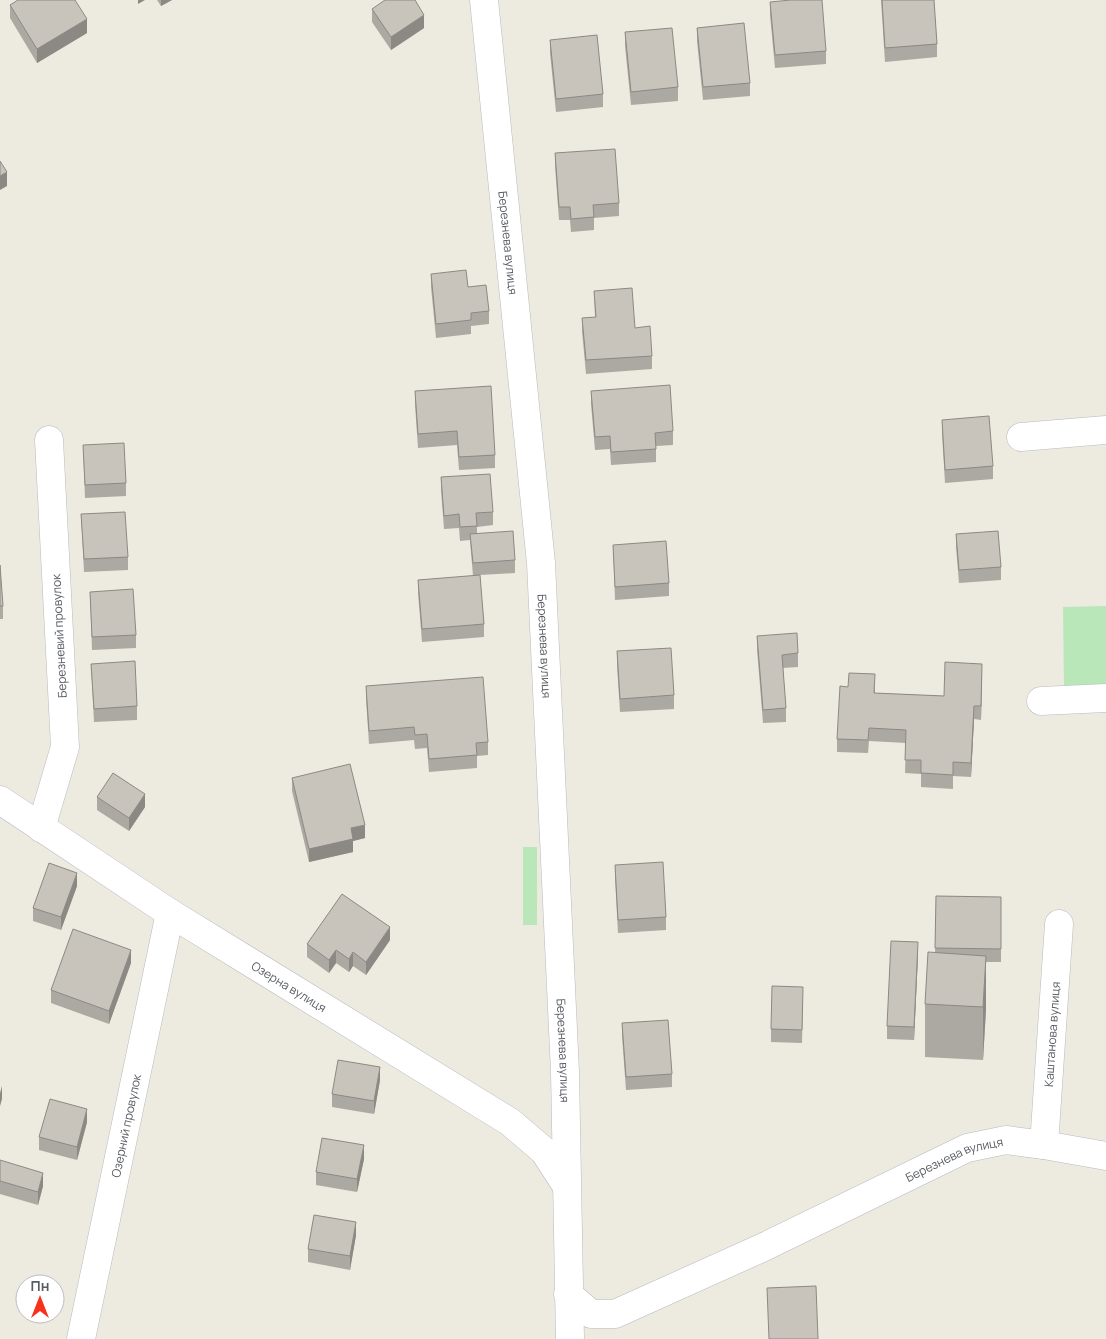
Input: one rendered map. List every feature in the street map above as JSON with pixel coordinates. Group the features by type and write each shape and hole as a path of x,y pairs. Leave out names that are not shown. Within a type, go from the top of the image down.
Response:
{"street":[{"name":"Березнева вулиця","path":"484,0 541,563 565,1072 570,1339"},
{"path":"1021,437 1106,430"},
{"name":"Березневий провулок","path":"41,828 65,747 49,440"},
{"path":"1041,701 1106,698"},
{"name":"Озерна вулиця","path":"0,800 170,913 510,1122 544,1151 566,1185"},
{"name":"Озерний провулок","path":"81,1339 170,913"},
{"name":"Каштанова вулиця","path":"1044,1145 1059,924"},
{"name":"Березнева вулиця","path":"568,1294 591,1314 616,1314 766,1246 967,1148 1006,1140 1106,1156"}],"green space":[{"path":"1106,606 1106,687 1064,688 1063,607"},
{"path":"523,847 537,847 537,925 523,925"}],"building":[{"path":"18,0 75,0 87,19 37,49 10,5"},
{"path":"385,0 415,0 424,15 391,37 372,9"},
{"path":"822,0 826,51 775,55 770,2"},
{"path":"882,0 934,0 937,44 885,48"},
{"path":"744,23 750,83 703,87 697,28"},
{"path":"672,28 678,87 631,92 625,32"},
{"path":"597,35 603,94 556,99 550,40"},
{"path":"615,149 619,203 593,205 594,217 571,219 570,207 559,207 555,153"},
{"path":"0,161 7,172 0,176"},
{"path":"466,270 468,287 486,285 489,311 471,313 471,320 436,324 431,274"},
{"path":"632,288 635,328 650,326 652,356 586,360 582,318 596,317 594,291"},
{"path":"670,385 673,431 655,433 656,449 611,452 610,436 595,437 591,391"},
{"path":"491,386 495,455 459,457 457,431 418,434 415,391"},
{"path":"989,416 993,466 945,470 942,420"},
{"path":"124,443 126,483 85,485 83,445"},
{"path":"490,474 493,512 476,513 477,526 460,527 459,514 444,516 441,477"},
{"path":"125,512 128,557 84,559 81,514"},
{"path":"513,531 515,560 473,563 470,534"},
{"path":"998,531 1001,567 959,570 956,534"},
{"path":"666,541 669,583 615,587 613,545"},
{"path":"0,565 3,606 0,606"},
{"path":"480,575 484,624 422,629 418,580"},
{"path":"133,589 136,635 92,637 90,592"},
{"path":"797,633 798,653 782,655 786,708 763,710 757,636"},
{"path":"671,648 674,695 620,699 617,651"},
{"path":"135,661 137,706 94,709 91,664"},
{"path":"945,662 982,664 981,706 974,706 971,763 953,762 953,775 921,773 921,760 905,760 906,730 869,728 868,740 837,739 840,686 848,687 849,673 875,674 874,693 944,696"},
{"path":"483,677 488,742 476,743 477,755 429,759 427,734 415,735 414,727 369,731 366,686"},
{"path":"350,764 365,825 351,828 353,839 309,849 292,778"},
{"path":"113,773 145,794 129,818 97,797"},
{"path":"663,862 666,917 618,920 615,865"},
{"path":"49,863 77,873 61,917 33,908"},
{"path":"342,894 390,927 366,962 353,952 349,959 336,950 329,960 307,944"},
{"path":"936,896 1001,897 1001,949 935,948"},
{"path":"73,929 131,950 109,1011 51,990"},
{"path":"891,941 918,942 914,1027 887,1026"},
{"path":"928,952 986,956 983,1007 925,1004"},
{"path":"772,986 803,987 802,1030 771,1029"},
{"path":"668,1020 672,1074 626,1077 622,1023"},
{"path":"338,1060 380,1067 374,1101 332,1094"},
{"path":"50,1099 87,1109 77,1147 39,1137"},
{"path":"322,1138 364,1145 357,1179 316,1172"},
{"path":"0,1160 43,1173 38,1192 0,1181"},
{"path":"314,1215 356,1222 350,1256 308,1249"},
{"path":"816,1286 818,1339 769,1339 767,1288"}]}
